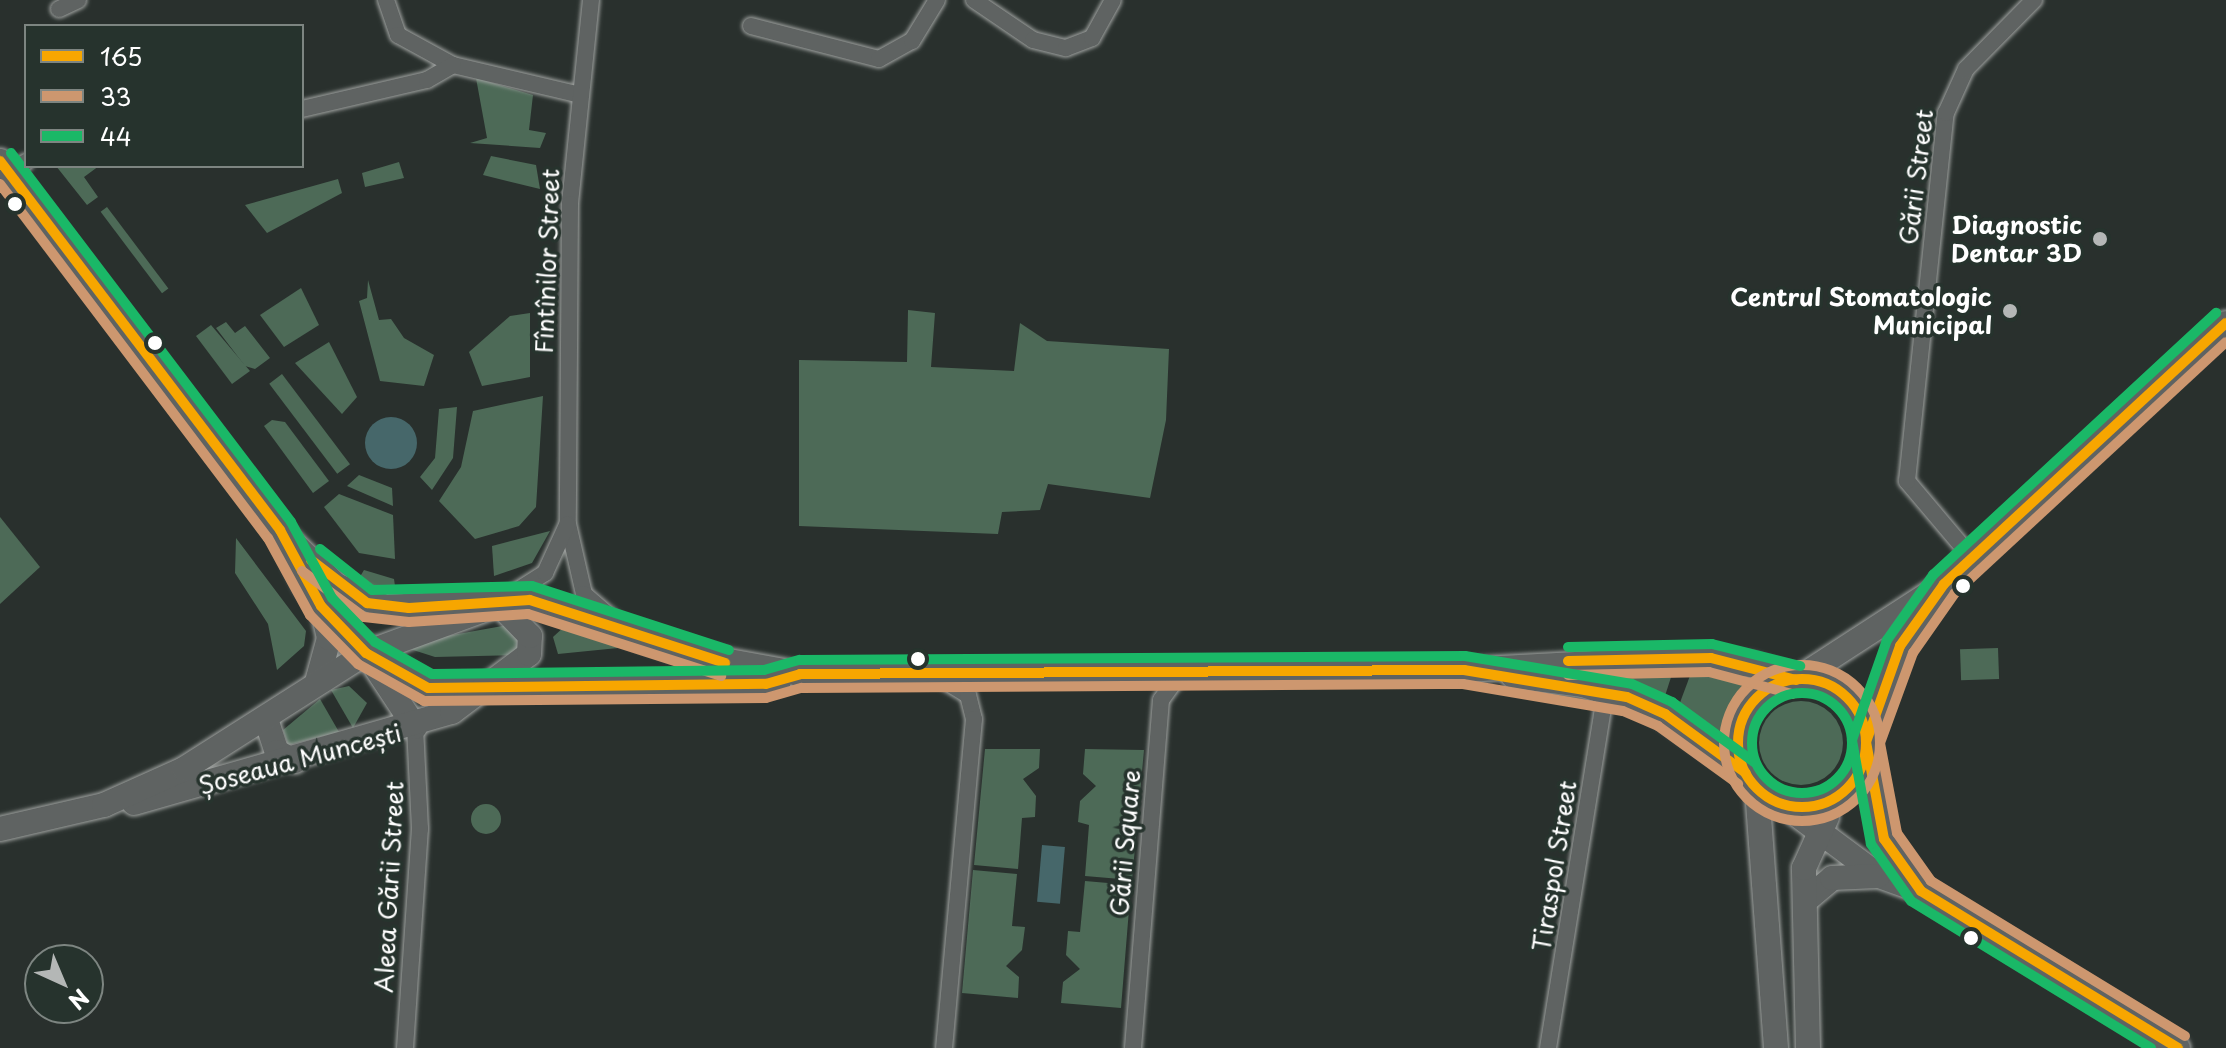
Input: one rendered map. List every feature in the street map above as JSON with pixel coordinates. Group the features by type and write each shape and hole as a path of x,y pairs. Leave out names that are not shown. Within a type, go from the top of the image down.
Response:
{"main road":[{"path":"12,165 280,530 321,606 329,638 317,682"},
{"path":"1776,1048 1752,781 1738,741 1743,718 1767,690 1796,680 1944,584 2226,323"},
{"path":"280,530 367,603 552,604 714,660 800,674 1464,670 1711,658 1796,680 1825,684 1846,697 1866,742 1884,839 1921,891"},
{"path":"1808,1048 1804,868 1837,797 1861,767 1866,742 1895,656 1944,584"},
{"path":"488,691 531,645 524,626 498,603"},
{"name":"Șoseaua Muncești","path":"104,805 184,769 366,653 498,603"},
{"path":"321,606 366,653 415,727"},
{"path":"366,653 428,688 488,691 766,684 800,674"},
{"path":"1464,670 1606,691 1665,714 1879,876 1921,891 2178,1048"},
{"name":"Șoseaua Muncești","path":"0,829 104,805 146,801 295,761 415,727 488,691"},
{"path":"266,719 277,752 295,761"},
{"path":"1781,803 1813,806 1837,797"},
{"path":"1805,901 1832,878 1879,876"}],"street":[{"path":"59,9 78,0"},
{"path":"386,0 398,35 453,65 581,95"},
{"name":"Fîntînilor Street","path":"591,0 568,257 568,524 584,594 625,630"},
{"path":"751,26 879,59 912,41 937,0"},
{"path":"974,0 1033,40 1066,48 1085,44 1113,0"},
{"name":"Gării Street","path":"1972,558 1907,481 1945,129 1956,84 2034,0"},
{"path":"304,109 427,80 453,65"},
{"name":"Fîntînilor Street","path":"498,603 545,573 568,524"},
{"name":"Gării Square","path":"1133,1048 1161,700 1175,681 1209,672"},
{"path":"924,674 959,686 974,719 944,1048"},
{"name":"Tiraspol Street","path":"1548,1048 1606,691"},
{"name":"Aleea Gării Street","path":"405,1048 420,829 415,727"}],"green space":[{"path":"476,78 533,95 529,130 546,133 540,148 470,143 487,138"},
{"path":"491,156 536,165 540,189 483,175"},
{"path":"399,162 404,178 365,187 362,173"},
{"path":"58,168 96,168 84,177 98,197 87,205"},
{"path":"338,179 342,193 267,233 245,205"},
{"path":"107,207 168,288 162,293 101,212"},
{"path":"368,280 379,320 391,319 404,338 434,355 424,386 380,381 359,301 367,298"},
{"path":"301,288 319,325 284,347 260,315"},
{"path":"908,310 935,313 931,367 1014,371 1020,323 1047,341 1169,349 1166,420 1150,498 1048,484 1040,510 1002,512 998,534 799,526 799,360 907,362"},
{"path":"530,313 530,377 482,386 469,352 510,316"},
{"path":"226,322 235,333 245,326 270,358 255,369 245,366 216,328"},
{"path":"211,325 250,371 232,384 196,336"},
{"path":"329,342 357,397 342,414 295,363"},
{"path":"282,374 350,464 337,474 269,384"},
{"path":"543,396 536,507 519,526 475,539 439,501 461,467 473,411"},
{"path":"457,407 453,458 432,490 420,477 435,458 439,409"},
{"path":"272,420 285,422 329,481 313,493 264,426"},
{"path":"359,475 392,488 393,506 347,486"},
{"path":"339,494 393,515 395,559 359,553 324,507"},
{"path":"0,517 40,567 0,604"},
{"path":"550,531 532,563 494,576 492,546"},
{"path":"236,538 306,631 304,646 277,670 268,624 235,573"},
{"path":"364,570 394,579 396,593 358,580"},
{"path":"508,625 518,629 518,655 435,657 410,649 419,641"},
{"path":"565,626 616,644 618,648 558,654 553,637"},
{"path":"1998,648 1999,679 1961,680 1960,649"},
{"path":"1673,671 1664,699 1595,673"},
{"path":"1691,673 1744,684 1717,736 1678,708"},
{"path":"349,686 367,703 353,728 331,690"},
{"path":"320,699 339,732 288,745 283,730"},
{"path":"1801,701 1817,704 1831,713 1840,727 1843,743 1840,759 1831,773 1817,782 1801,785 1785,782 1771,773 1762,759 1759,743 1762,727 1771,713 1785,704"},
{"path":"985,749 1040,749 1039,768 1023,779 1036,796 1035,817 1022,818 1018,869 974,865"},
{"path":"1085,749 1144,750 1132,880 1085,876 1089,825 1078,822 1080,801 1096,786 1083,774"},
{"path":"486,804 497,808 501,819 497,830 486,834 475,830 471,819 475,808"},
{"path":"973,870 1017,874 1012,926 1025,927 1022,950 1006,966 1019,977 1018,998 962,993"},
{"path":"1085,881 1131,885 1121,1008 1061,1003 1063,982 1080,969 1066,955 1068,931 1080,932"}],"water":[{"path":"391,417 410,424 417,443 410,462 391,469 372,462 365,443 372,424"},
{"path":"1042,845 1065,847 1060,904 1037,902"}],"transit line":[{"name":"44","path":"11,153 291,522 332,598 375,642 432,674 764,670 800,660 1465,656 1632,684 1672,702 1754,762"},
{"name":"165","path":"0,161 280,530 321,606 366,653 428,688 766,684 800,674 1464,670 1627,697 1665,714 1746,773"},
{"name":"33","path":"0,184 268,538 310,615 358,664 424,701 766,698 802,688 1463,684 1623,711 1658,726 1738,784"},
{"name":"44","path":"2151,1048 1911,901 1871,844 1852,740 1887,640 1933,575 2216,313"},
{"name":"165","path":"2178,1048 1921,891 1884,839 1866,742 1900,646 1944,584 2226,323"},
{"name":"33","path":"2185,1036 1931,881 1897,833 1880,743 1913,653 1955,593 2226,342"},
{"name":"44","path":"320,549 372,590 532,586 729,650"},
{"name":"165","path":"311,560 367,603 409,608 530,600 725,663"},
{"name":"33","path":"302,571 364,617 409,622 528,614 721,676"},
{"name":"44","path":"1568,647 1712,644 1800,666"},
{"name":"165","path":"1568,661 1711,658 1796,680"},
{"name":"33","path":"1802,665 1832,671 1857,688 1874,713 1880,743 1874,773 1857,798 1832,815 1802,821 1772,815 1747,798 1730,773 1724,743 1730,713 1747,688 1772,671 1802,665"},
{"name":"33","path":"1568,675 1709,672 1792,694"},
{"name":"165","path":"1802,679 1826,684 1847,698 1861,719 1866,743 1861,767 1847,788 1826,802 1802,807 1778,802 1757,788 1743,767 1738,743 1743,719 1757,698 1778,684 1802,679"},
{"name":"44","path":"1802,693 1821,697 1837,708 1848,724 1852,743 1848,762 1837,778 1821,789 1802,793 1783,789 1767,778 1756,762 1752,743 1756,724 1767,708 1783,697 1802,693"}],"place":[{"name":"Diagnostic Dentar 3D","path":"2100,239"},
{"name":"Centrul Stomatologic Municipal","path":"2010,311"}]}
